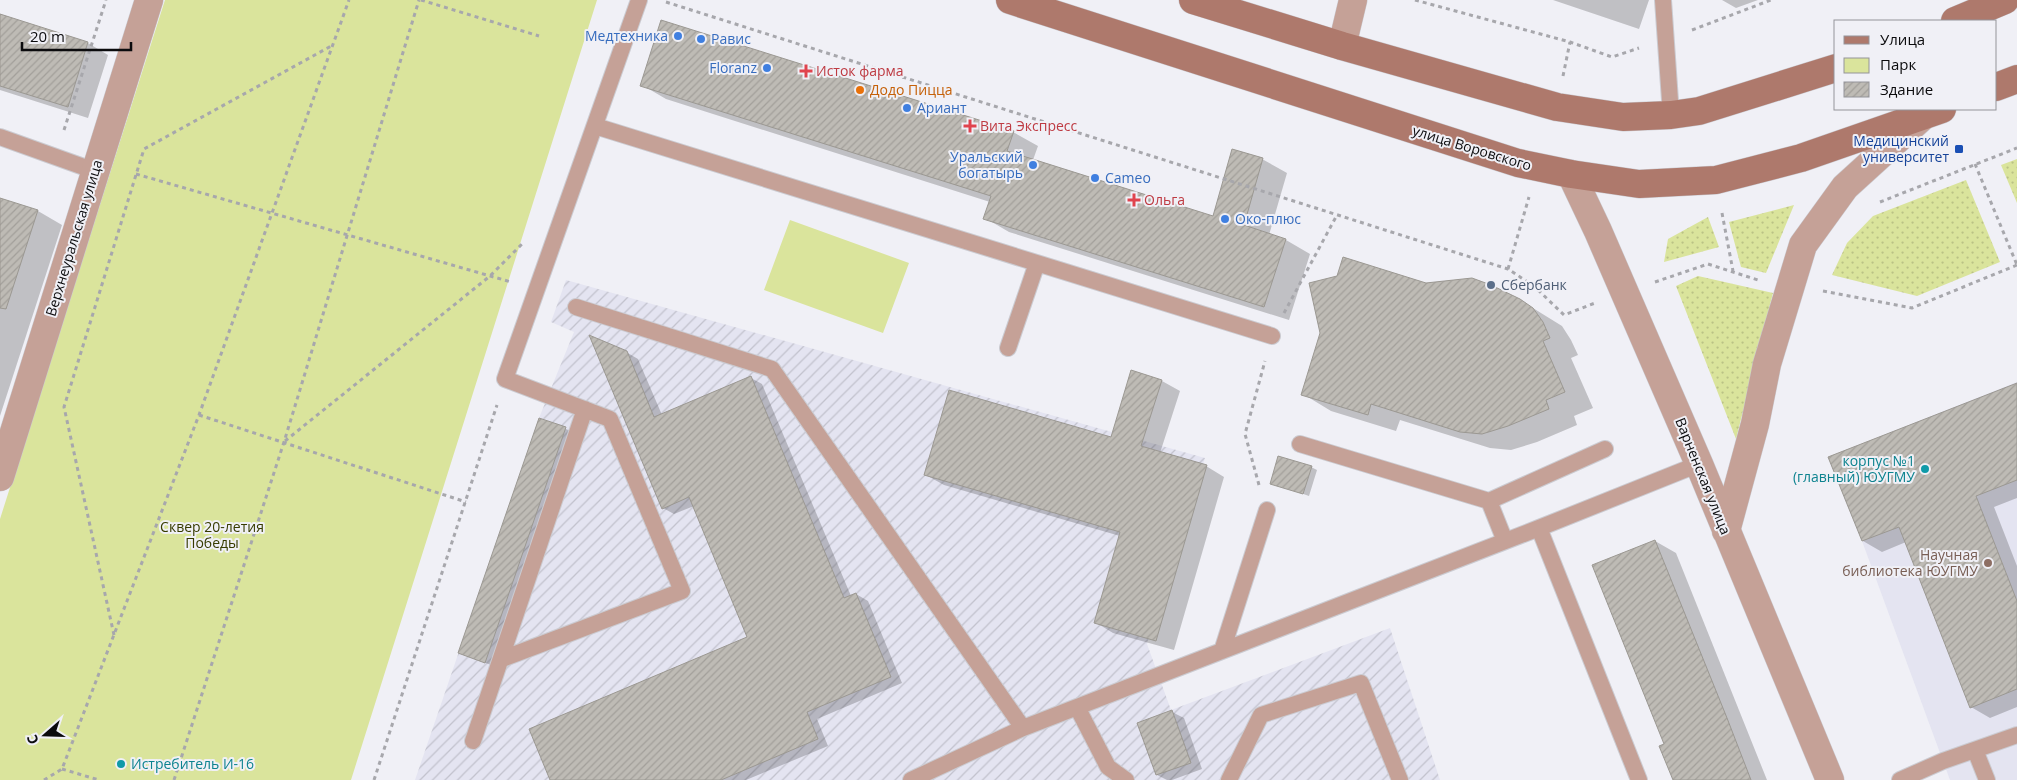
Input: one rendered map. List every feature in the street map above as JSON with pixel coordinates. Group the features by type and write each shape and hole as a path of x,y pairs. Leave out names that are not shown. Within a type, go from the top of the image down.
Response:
{"main road":[{"name":"улица Воровского","path":"1010,0 1518,163 1571,174 1639,184 1716,180 1801,158 1932,113"},
{"path":"1193,0 1342,46 1557,106 1623,117 1671,115 1700,111 1834,69"},
{"path":"1957,20 2005,0"},
{"path":"1997,87 2017,78"}],"street":[{"name":"Верхнеуральская улица","path":"0,477 149,0"},
{"path":"1342,46 1353,0"},
{"path":"1726,531 1755,424 1767,364 1804,244 1845,187 1932,113"},
{"name":"Варненская улица","path":"1571,174 1598,231 1699,464 1830,780"}],"lane":[{"path":"502,659 682,591 610,419 505,379 639,0"},
{"path":"1663,0 1671,115"},
{"path":"595,126 1272,336"},
{"path":"0,137 95,171"},
{"path":"1008,348 1037,263"},
{"path":"576,307 772,369 1023,728"},
{"path":"473,741 585,410"},
{"path":"1300,444 1489,501 1605,449"},
{"path":"912,780 1023,728 1699,464"},
{"path":"1489,501 1505,541"},
{"path":"1222,651 1267,510"},
{"path":"1539,528 1639,780"},
{"path":"1229,780 1262,715 1361,682 1400,780"},
{"path":"1077,707 1108,767 1126,780"},
{"path":"1900,780 1943,761 2017,735"},
{"path":"1975,750 1987,780"}],"path":[{"path":"55,157 106,0"},
{"path":"44,780 62,769 199,415 349,0"},
{"path":"174,780 284,442 420,0 538,36"},
{"path":"658,0 1508,269 1535,287 1564,315 1624,292 1708,264 1789,290"},
{"path":"1415,0 1570,42 1612,57 1771,0"},
{"path":"114,635 64,407 144,150 333,45"},
{"path":"1875,204 1975,164 2017,150"},
{"path":"1822,283 1820,290 1912,308 2017,266 1975,164"},
{"path":"136,174 537,289"},
{"path":"284,442 490,276 524,242"},
{"path":"374,780 505,379"},
{"path":"199,415 466,502"},
{"path":"62,769 99,780"}],"shaded area":[{"path":"566,280 1205,458 1147,644 1171,710 1390,628 1440,780 415,780 539,418 574,332 551,322"},
{"path":"2017,382 2017,780 1950,780 1862,541 1828,457"}],"green space":[{"name":"Сквер 20-летия Победы","path":"165,0 597,0 351,780 0,780 0,519"},
{"path":"2017,159 2017,203 2001,165"},
{"path":"1966,180 2000,262 1917,296 1832,275 1847,243 1873,216"},
{"path":"1794,205 1766,273 1741,267 1729,222"},
{"path":"1708,217 1719,247 1664,262 1668,239"},
{"path":"790,220 909,263 883,333 764,290"},
{"path":"1698,276 1773,293 1736,439 1676,286"}],"building":[{"path":"0,14 88,42 68,107 0,86"},
{"path":"661,20 1014,131 1007,151 1213,216 1232,149 1263,158 1244,225 1286,239 1264,307 983,219 991,196 640,86"},
{"path":"0,198 38,210 6,309 0,308"},
{"path":"1343,257 1426,283 1472,278 1520,299 1533,308 1543,322 1550,338 1543,341 1565,392 1546,400 1549,409 1508,426 1482,434 1460,432 1371,404 1368,415 1301,395 1320,333 1309,283 1337,276"},
{"path":"589,335 627,351 654,417 751,376 844,598 856,593 891,677 807,712 818,739 721,780 550,780 529,729 747,637 689,497 662,509"},
{"path":"1131,370 1162,380 1141,446 1207,465 1156,641 1094,623 1120,532 924,475 949,390 1111,437"},
{"path":"2017,383 2017,480 1976,496 2017,601 2017,689 1970,708 1899,527 1862,541 1828,457"},
{"path":"539,418 566,427 485,663 458,653"},
{"path":"1278,456 1312,466 1303,494 1270,484"},
{"path":"1655,540 1751,780 1673,780 1659,746 1664,744 1592,565"},
{"path":"1172,710 1191,763 1156,775 1137,723"}],"place":[{"name":"Медтехника","path":"678,36"},
{"name":"Равис","path":"701,39"},
{"name":"Floranz","path":"767,68"},
{"name":"Исток фарма","path":"806,71"},
{"name":"Додо Пицца","path":"860,90"},
{"name":"Ариант","path":"907,108"},
{"name":"Вита Экспресс","path":"970,126"},
{"name":"Медицинский университет","path":"1959,149"},
{"name":"Уральский богатырь","path":"1033,165"},
{"name":"Cameo","path":"1095,178"},
{"name":"Ольга","path":"1134,200"},
{"name":"Око-плюс","path":"1225,219"},
{"name":"Сбербанк","path":"1491,285"},
{"name":"корпус №1 (главный) ЮУГМУ","path":"1925,469"},
{"name":"Научная библиотека ЮУГМУ","path":"1988,563"},
{"name":"Истребитель И-16","path":"121,764"}]}
